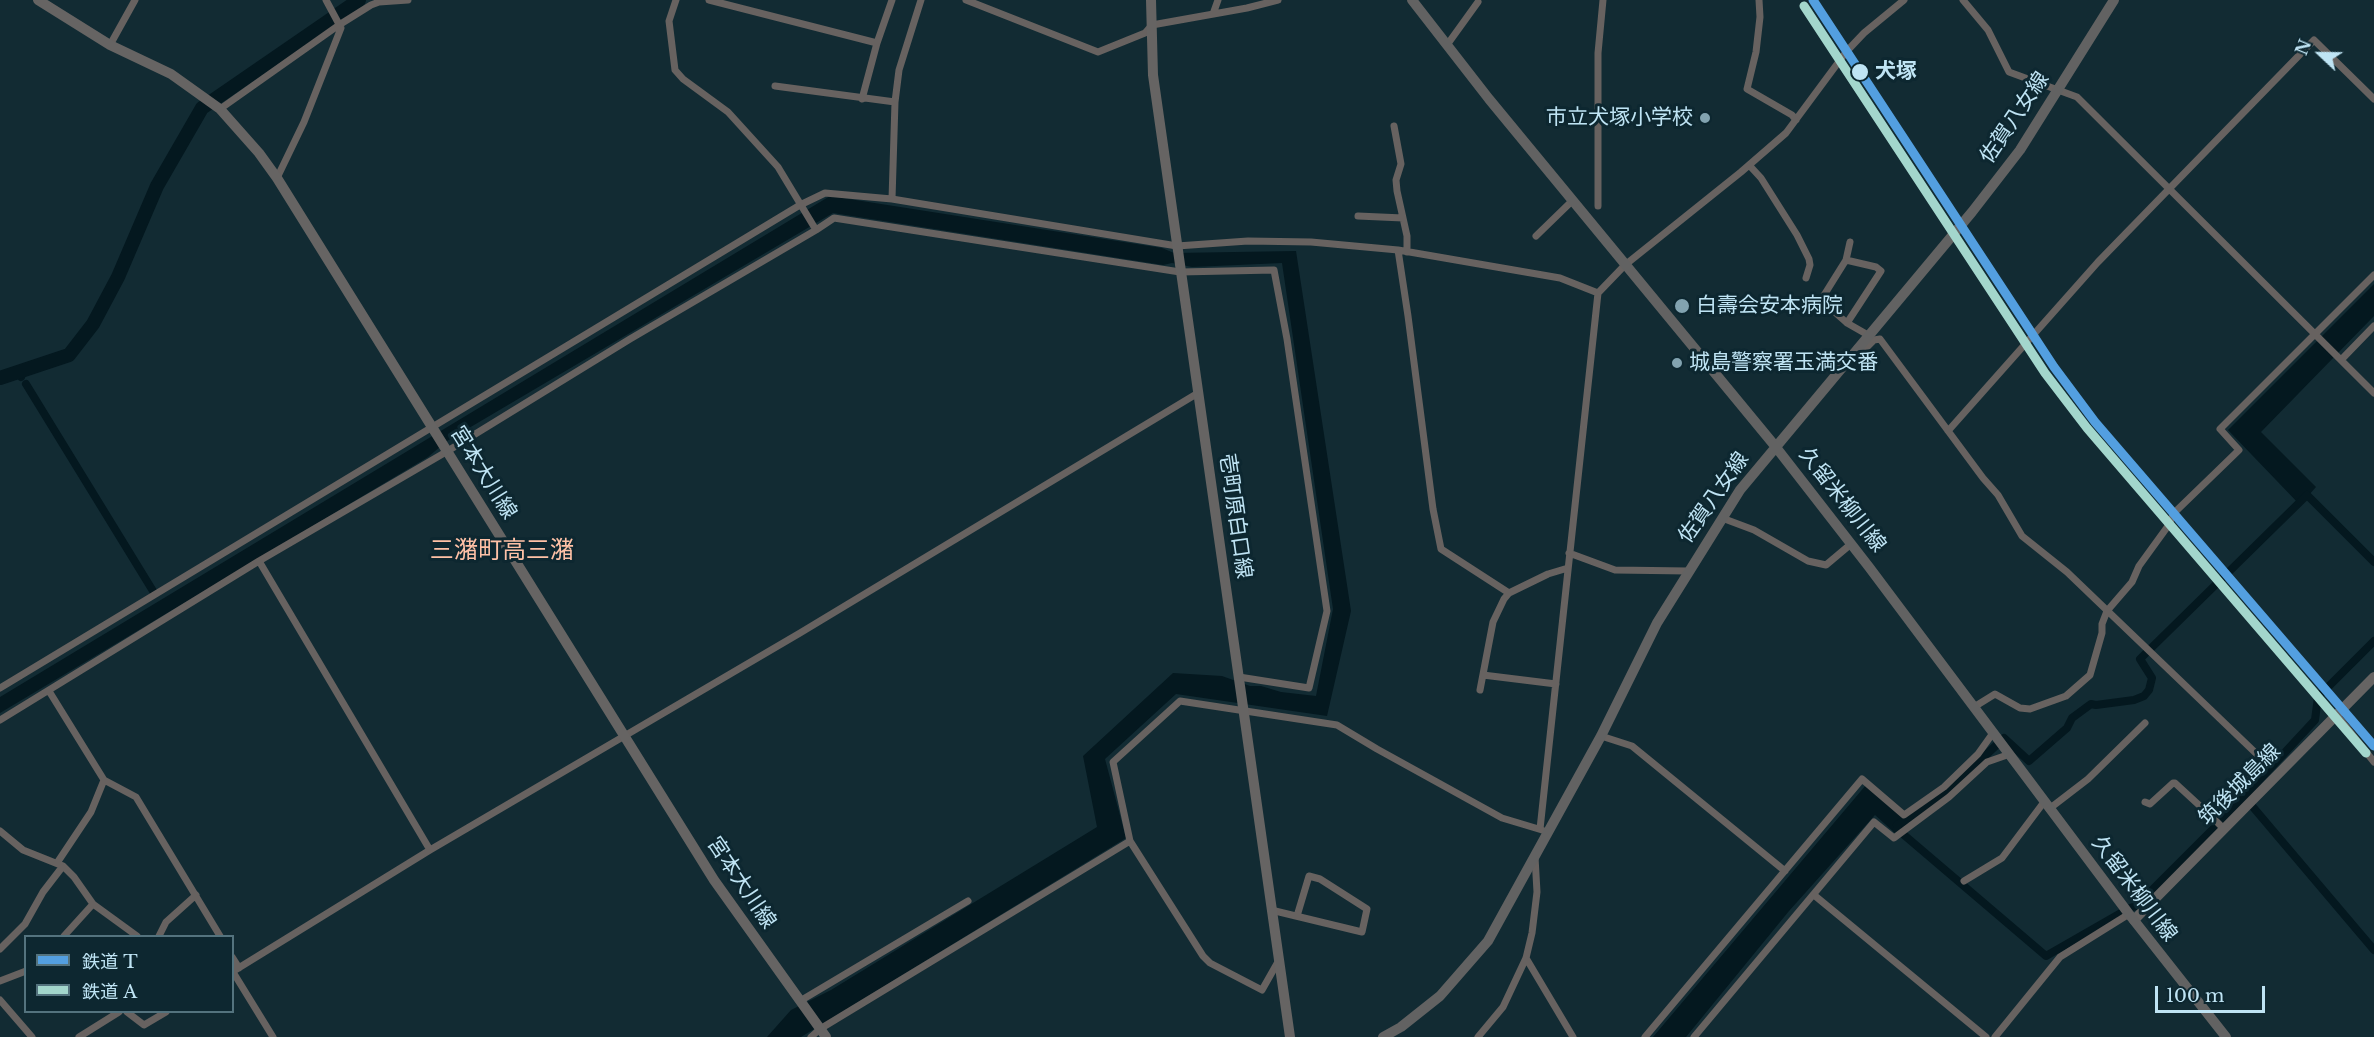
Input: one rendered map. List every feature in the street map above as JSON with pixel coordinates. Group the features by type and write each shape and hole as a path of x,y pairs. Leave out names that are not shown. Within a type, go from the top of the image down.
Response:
{"main road":[{"name":"宮本大川線","path":"38,0 111,45 171,74 217,108 259,153 277,178 714,880 802,1003 818,1032"},
{"name":"壱町原白口線","path":"1151,0 1153,75 1290,1037"},
{"name":"久留米柳川線","path":"1412,0 1572,201 1775,446 2131,917 2226,1037"},
{"name":"佐賀八女線","path":"1383,1037 1401,1027 1440,996 1488,941 1535,857 1544,831 1601,736 1657,623 1740,490 1972,212 2020,150 2114,0"},
{"name":"筑後城島線","path":"2131,917 2224,828 2374,677"}],"street":[{"path":"111,45 135,0"},
{"path":"277,178 303,122 340,28 326,0"},
{"path":"217,108 339,25 379,2 408,0"},
{"path":"676,0 669,21 675,69 683,79 728,112 778,167 816,230"},
{"path":"709,0 877,43"},
{"path":"862,99 877,43 892,0"},
{"path":"892,199 895,102 899,70 921,0"},
{"path":"966,0 1098,52 1145,33 1152,25 1278,0"},
{"path":"1213,14 1218,0"},
{"path":"1598,206 1598,53 1603,0"},
{"path":"1759,0 1760,17 1756,52 1748,89 1792,115 1796,120"},
{"path":"1279,960 1262,990 1210,963 1203,956 1130,841 1113,762 1180,701 1243,708 1337,725 1377,750 1502,818 1544,831 1569,553 1598,293 1625,265 1786,133 1846,52 1864,33 1904,0"},
{"path":"1963,0 1988,30 2009,72 2077,97 2374,393"},
{"path":"1447,45 1478,2"},
{"path":"1948,431 2098,262 2314,40 2374,99"},
{"path":"775,86 895,102"},
{"path":"1394,126 1401,164 1396,180 1397,191 1407,252"},
{"path":"1749,165 1761,178 1797,235 1809,259 1810,265 1806,278"},
{"path":"0,688 434,431 801,205 825,193 892,199 1177,249 1248,241 1300,242 1398,250 1560,278 1598,293"},
{"path":"1536,236 1572,201"},
{"path":"1358,216 1402,218"},
{"path":"0,720 259,561 834,218 1180,269 1274,270 1297,406 1327,611 1309,688 1239,679"},
{"path":"1850,242 1846,260 1821,300 1847,323 1868,335"},
{"path":"1398,250 1433,509 1441,549 1509,593"},
{"path":"1846,260 1876,267 1881,271 1847,323"},
{"path":"1974,707 1995,694 2025,709 2030,709 2066,696 2090,675 2107,612 2132,582 2139,566 2168,526 2174,513 2239,450 2220,429 2374,274"},
{"path":"2338,357 2374,326"},
{"path":"1857,348 1863,351 1874,340 1880,339 1998,495 2022,536 2067,572 2265,761 2264,765 2213,818"},
{"path":"273,1037 235,971 430,850 624,737 1198,393"},
{"path":"1722,518 1754,530 1808,561 1826,565 1851,544"},
{"path":"1569,553 1615,570 1688,571"},
{"path":"259,561 430,850"},
{"path":"1480,690 1493,622 1503,599 1509,593 1548,574 1568,568"},
{"path":"1483,675 1556,684"},
{"path":"49,691 104,780 136,797 219,935"},
{"path":"2336,714 2374,762"},
{"path":"1964,881 2002,858 2047,806 2088,779 2145,723"},
{"path":"1645,1037 1862,778 1904,815 1944,787 1978,754 1994,734"},
{"path":"1601,736 1632,746 1785,871"},
{"path":"1696,1036 1874,822 1894,838 1949,797 1987,762 2008,752"},
{"path":"0,949 25,924 91,812 104,780"},
{"path":"2145,802 2150,804 2175,783 2224,828"},
{"path":"0,831 23,850 60,865 74,877 93,904 136,935"},
{"path":"818,1032 1130,841"},
{"path":"1478,1037 1503,1007 1526,958 1532,933 1537,892 1535,857"},
{"path":"1271,910 1362,932 1367,909 1327,883 1309,876 1298,916"},
{"path":"160,935 166,922 196,895"},
{"path":"1814,895 1986,1037"},
{"path":"802,1003 968,901"},
{"path":"65,935 93,904"},
{"path":"1995,1037 2060,957 2131,917"},
{"path":"1526,958 1573,1037"},
{"path":"0,981 24,972"},
{"path":"0,1000 32,1037"},
{"path":"79,1037 116,1013"},
{"path":"129,1013 144,1025 163,1013"}],"water":[{"path":"830,196 1162,248 1174,253 1296,251 1351,611 1327,716 1176,694 1105,759 1126,838 801,1037 767,1037 791,1010 831,990 1097,827 1083,756 1173,673 1222,676 1250,686 1316,696 1333,609 1282,263 1192,267 1172,263 1163,265 833,213 447,441 428,457 0,713 0,697"},
{"path":"2374,284 2374,316 2261,432 2316,487 2300,505 2228,430"},
{"path":"1866,785 1909,824 1896,834 1875,815 1789,911 1686,1037 1653,1037"}],"waterway":[{"path":"0,378 69,355 93,324 118,277 157,186 202,108 359,0"},
{"path":"18,372 21,377"},
{"path":"26,384 153,591"},
{"path":"2307,495 2374,562"},
{"path":"1897,825 1937,801 2004,738 2029,761 2067,728 2072,718 2091,704 2134,700 2144,696 2149,690 2152,678 2140,659 2306,496"},
{"path":"2130,908 2136,906 2225,817 2315,720 2318,697 2374,641"},
{"path":"2247,800 2374,950"},
{"path":"1897,829 2046,956 2121,913"}],"rail line":[{"name":"T","path":"1813,0 2054,367 2095,422 2374,746"},
{"name":"A","path":"1804,6 2045,373 2087,428 2366,753"}],"place":[{"name":"犬塚","path":"1860,72"},
{"name":"市立犬塚小学校","path":"1705,118"},
{"name":"白壽会安本病院","path":"1682,306"},
{"name":"城島警察署玉満交番","path":"1677,363"}],"district":[{"name":"三潴町高三潴","path":"502,551"}]}
